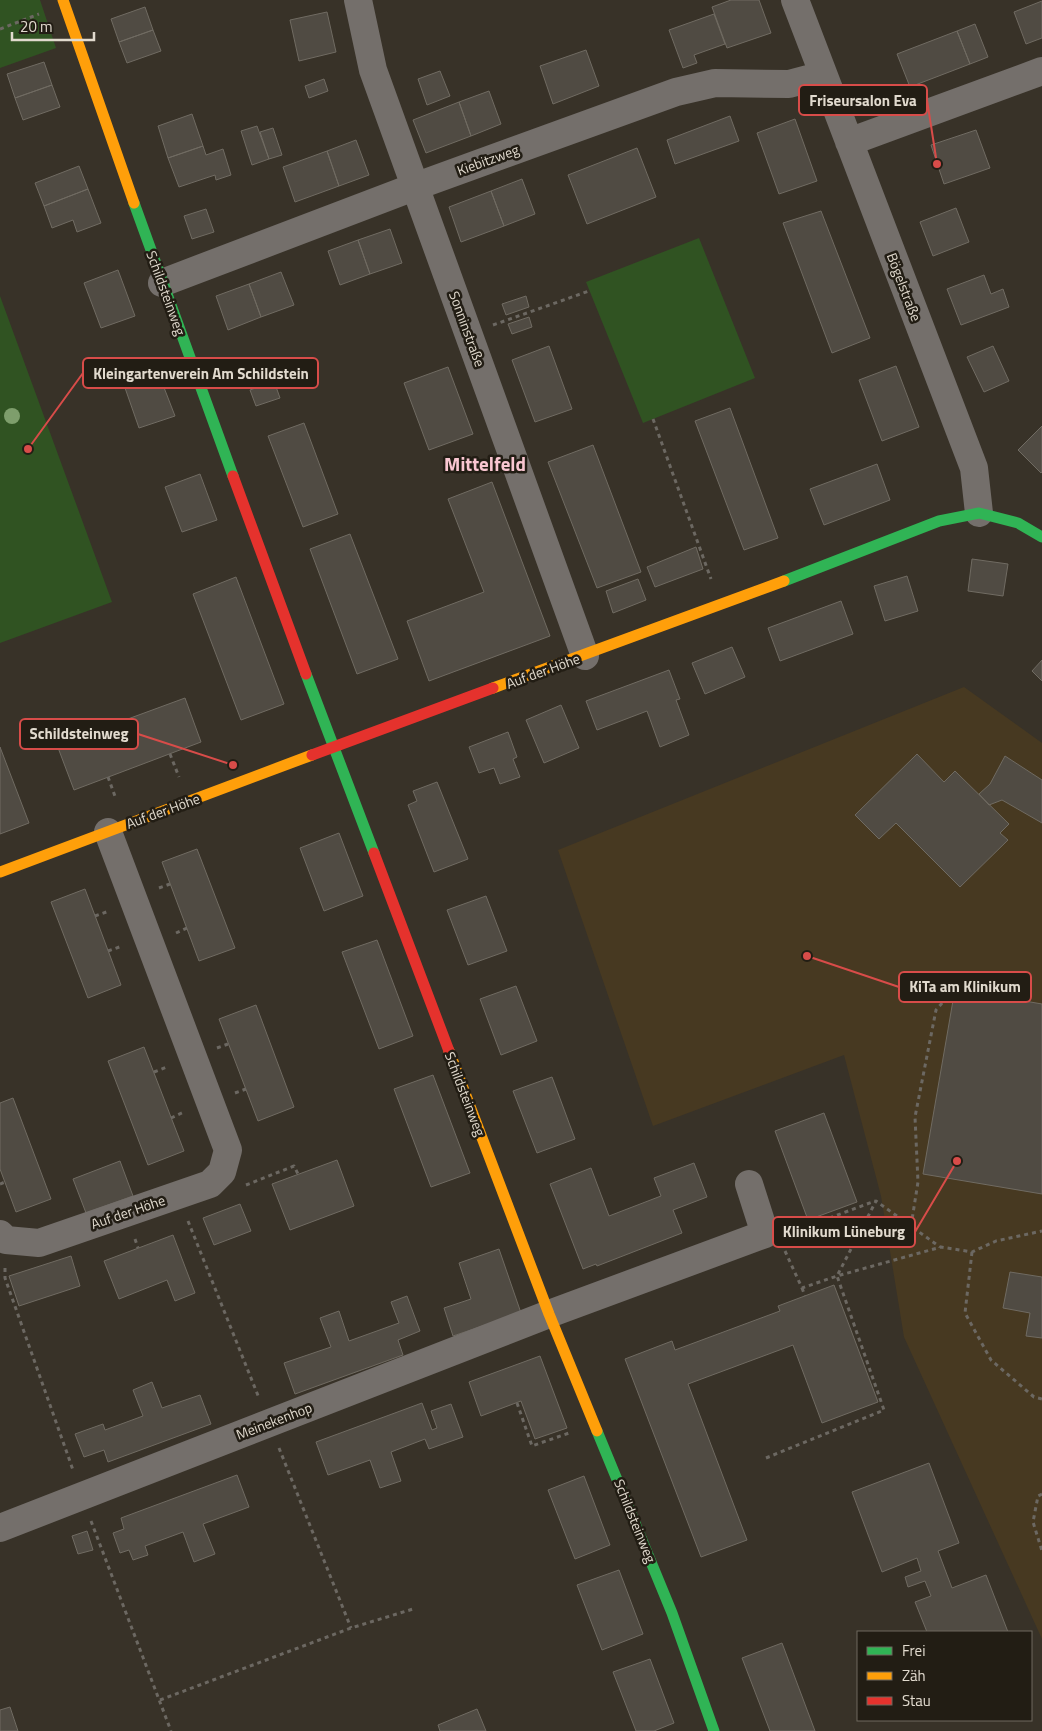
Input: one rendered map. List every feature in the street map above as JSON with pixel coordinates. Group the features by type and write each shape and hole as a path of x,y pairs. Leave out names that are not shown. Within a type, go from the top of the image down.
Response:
{"street":[{"name":"Sonninstraße","path":"358,0 373,70 585,656"},
{"name":"Bögelstraße","path":"795,0 974,468 979,513"},
{"name":"Schildsteinweg","path":"64,2 162,283 333,747 549,1314 672,1613 714,1731"},
{"path":"849,142 1042,71"},
{"name":"Kiebitzweg","path":"162,283 414,187 676,92 715,83 789,84 823,76"},
{"path":"979,513 1018,523 1042,538"},
{"name":"Auf der Höhe","path":"0,872 333,747 585,656 939,521 979,513"},
{"name":"Auf der Höhe","path":"3,1237 39,1243 210,1184 222,1172 228,1150 108,832"},
{"path":"549,1314 772,1235 749,1184"},
{"name":"Meinekenhop","path":"0,1528 549,1314"}],"path":[{"path":"0,29 64,2"},
{"path":"469,334 589,290"},
{"path":"653,419 721,605"},
{"path":"911,1226 918,1182 915,1117 936,1010 948,995 951,976"},
{"path":"222,1172 246,1185 294,1166 298,1174"},
{"path":"0,1184 5,1182"},
{"path":"177,1195 351,1628"},
{"path":"876,1201 940,1247"},
{"path":"806,1296 772,1235 876,1201"},
{"path":"766,1458 884,1410 837,1276 876,1201"},
{"path":"802,1288 837,1276 940,1247 972,1252 996,1240 1042,1232"},
{"path":"3,1237 4,1278 82,1496 171,1731"},
{"path":"972,1252 965,1313 991,1360 1034,1397 1042,1399"},
{"path":"517,1403 532,1446 594,1424"},
{"path":"1042,1494 1038,1496 1034,1522 1042,1551"},
{"path":"160,1700 351,1628 413,1609"}],"shaded area":[{"path":"964,687 1042,743 1042,1639 904,1337 881,1196 844,1055 653,1126 558,850"}],"green space":[{"path":"0,0 40,0 56,48 0,68"},
{"path":"699,238 755,378 643,423 586,282"},
{"path":"0,296 112,602 0,643"}],"building":[{"path":"731,0 759,0 771,33 727,48 712,7"},
{"path":"1042,1 1042,38 1026,44 1014,12"},
{"path":"145,7 153,30 119,42 111,19"},
{"path":"327,12 336,52 299,61 290,20"},
{"path":"714,14 725,44 694,55 697,63 683,68 669,30"},
{"path":"975,24 988,57 970,64 957,31"},
{"path":"153,30 161,51 127,63 119,42"},
{"path":"957,31 970,64 910,87 897,54"},
{"path":"586,50 599,86 553,104 540,66"},
{"path":"44,62 52,85 15,98 7,74"},
{"path":"440,71 450,96 427,105 418,79"},
{"path":"324,79 328,91 309,98 305,86"},
{"path":"52,85 60,107 23,120 15,98"},
{"path":"489,91 501,124 471,136 459,102"},
{"path":"459,102 471,136 426,153 413,120"},
{"path":"192,114 203,146 168,158 158,126"},
{"path":"730,116 739,141 675,164 667,140"},
{"path":"795,119 817,181 779,194 757,133"},
{"path":"257,126 269,159 252,165 241,131"},
{"path":"273,128 282,155 269,159 260,132"},
{"path":"976,130 990,168 944,184 931,145"},
{"path":"356,140 369,175 339,186 327,151"},
{"path":"203,146 206,155 223,149 231,175 216,180 215,175 179,187 168,158"},
{"path":"637,148 656,197 587,224 568,175"},
{"path":"327,151 339,186 295,202 283,167"},
{"path":"79,166 88,189 44,206 35,183"},
{"path":"522,179 535,214 504,226 491,191"},
{"path":"88,189 101,223 77,232 73,220 52,228 44,206"},
{"path":"491,191 504,226 461,242 449,207"},
{"path":"956,208 969,242 933,256 920,222"},
{"path":"206,209 214,232 192,239 184,216"},
{"path":"821,211 870,338 832,353 783,223"},
{"path":"390,229 402,263 370,274 358,240"},
{"path":"358,240 370,274 340,285 328,251"},
{"path":"118,270 135,316 101,328 84,283"},
{"path":"281,272 294,305 261,317 249,284"},
{"path":"984,275 991,294 1003,289 1009,307 961,325 947,289"},
{"path":"249,284 261,317 228,330 216,296"},
{"path":"526,296 529,307 506,315 502,304"},
{"path":"529,317 532,327 512,334 508,324"},
{"path":"549,346 572,409 535,422 512,360"},
{"path":"993,346 1009,381 984,392 967,357"},
{"path":"896,366 919,427 882,441 859,380"},
{"path":"448,367 473,434 429,450 404,383"},
{"path":"158,372 175,416 139,428 124,385"},
{"path":"274,381 280,398 256,406 250,390"},
{"path":"730,408 778,538 744,550 695,421"},
{"path":"304,423 338,514 303,527 268,436"},
{"path":"1042,426 1042,472 1041,473 1018,450"},
{"path":"593,445 641,572 597,588 548,462"},
{"path":"877,464 890,500 824,525 810,489"},
{"path":"200,474 217,520 182,532 165,487"},
{"path":"492,482 550,636 429,681 407,621 484,592 448,499"},
{"path":"350,534 398,659 357,674 310,549"},
{"path":"696,547 703,569 655,587 647,567"},
{"path":"972,559 1008,564 1003,596 968,591"},
{"path":"907,576 918,611 885,621 874,586"},
{"path":"236,577 284,704 241,720 193,594"},
{"path":"638,579 646,600 613,613 606,591"},
{"path":"841,601 853,634 780,661 768,628"},
{"path":"732,647 745,677 705,694 692,663"},
{"path":"1042,660 1042,681 1032,671"},
{"path":"669,670 680,699 676,700 689,735 660,747 647,711 597,730 586,701"},
{"path":"185,698 201,742 74,790 57,745"},
{"path":"561,705 579,748 544,763 526,720"},
{"path":"508,732 517,757 513,759 520,777 500,784 494,768 479,773 469,747"},
{"path":"0,747 29,823 0,834"},
{"path":"917,754 944,782 955,771 1009,824 1000,833 1008,840 960,887 896,823 879,839 855,815"},
{"path":"1005,756 1042,780 1042,823 1002,800 989,805 979,794 990,784"},
{"path":"437,782 468,859 434,872 408,805 417,801 413,791"},
{"path":"339,833 363,896 324,911 300,848"},
{"path":"197,849 235,948 199,961 162,862"},
{"path":"85,889 121,985 88,998 51,902"},
{"path":"486,896 507,951 468,965 447,910"},
{"path":"377,940 413,1036 379,1049 342,952"},
{"path":"516,986 537,1041 501,1055 480,999"},
{"path":"955,989 1042,1004 1042,1194 923,1174"},
{"path":"256,1005 294,1107 258,1121 219,1019"},
{"path":"144,1047 184,1151 148,1165 108,1061"},
{"path":"433,1075 470,1173 431,1187 394,1089"},
{"path":"552,1077 575,1139 537,1153 513,1091"},
{"path":"13,1098 51,1199 16,1212 0,1169 0,1103"},
{"path":"824,1113 857,1202 808,1220 775,1131"},
{"path":"337,1160 354,1206 290,1230 272,1184"},
{"path":"120,1161 133,1196 86,1213 73,1179"},
{"path":"694,1163 707,1197 673,1210 682,1233 597,1266 596,1264 583,1269 550,1184 591,1168 609,1216 661,1196 654,1178"},
{"path":"240,1204 251,1231 214,1245 203,1218"},
{"path":"173,1235 195,1293 175,1301 167,1280 119,1299 104,1261"},
{"path":"499,1249 521,1313 453,1336 444,1308 471,1299 459,1263"},
{"path":"71,1256 80,1286 19,1306 9,1276"},
{"path":"1010,1272 1042,1277 1042,1338 1026,1336 1030,1313 1003,1308"},
{"path":"834,1285 878,1402 822,1423 793,1345 688,1384 747,1540 701,1557 625,1359 672,1341 675,1350 780,1311 778,1306"},
{"path":"407,1296 420,1331 398,1340 403,1355 295,1394 284,1363 331,1347 320,1318 339,1311 349,1341 399,1323 391,1302"},
{"path":"540,1356 567,1428 535,1439 521,1401 481,1416 469,1382"},
{"path":"152,1382 162,1408 200,1395 211,1424 108,1462 104,1450 84,1457 75,1434 103,1424 105,1430 143,1416 133,1390"},
{"path":"422,1403 432,1430 437,1428 431,1411 451,1404 463,1437 429,1449 425,1439 391,1452 401,1481 380,1488 370,1460 328,1475 316,1442"},
{"path":"929,1463 959,1543 938,1551 952,1588 986,1575 1008,1631 927,1631 915,1602 931,1596 925,1581 908,1587 905,1577 921,1571 917,1558 882,1572 852,1492"},
{"path":"237,1475 249,1507 203,1524 215,1554 194,1562 183,1532 145,1546 148,1555 133,1560 129,1550 120,1553 113,1533 124,1529 121,1518"},
{"path":"584,1476 610,1545 575,1559 548,1490"},
{"path":"87,1531 93,1550 78,1554 72,1536"},
{"path":"619,1570 643,1634 602,1650 577,1585"},
{"path":"782,1643 815,1731 770,1731 742,1658"},
{"path":"650,1659 674,1723 654,1731 636,1731 613,1672"},
{"path":"10,1707 18,1731 0,1731 0,1710"},
{"path":"477,1709 486,1731 440,1731 438,1725"}],"traffic: fast":[{"path":"134,203 233,476"},
{"path":"784,581 939,521 979,513 1018,523 1042,537"},
{"path":"306,674 374,853"},
{"path":"597,1431 672,1613 714,1731"}],"traffic: slow":[{"path":"63,0 134,203"},
{"path":"493,688 784,581"},
{"path":"0,872 312,755"},
{"path":"449,1051 549,1314 597,1431"}],"traffic: jam":[{"path":"233,476 306,674"},
{"path":"312,755 493,688"},
{"path":"374,853 449,1051"}],"place":[{"name":"Friseursalon Eva","path":"937,164"},
{"name":"Kleingartenverein Am Schildstein","path":"28,449"},
{"name":"Schildsteinweg","path":"233,765"},
{"name":"KiTa am Klinikum","path":"807,956"},
{"name":"Klinikum Lüneburg","path":"957,1161"}],"district":[{"name":"Mittelfeld","path":"485,464"}]}
